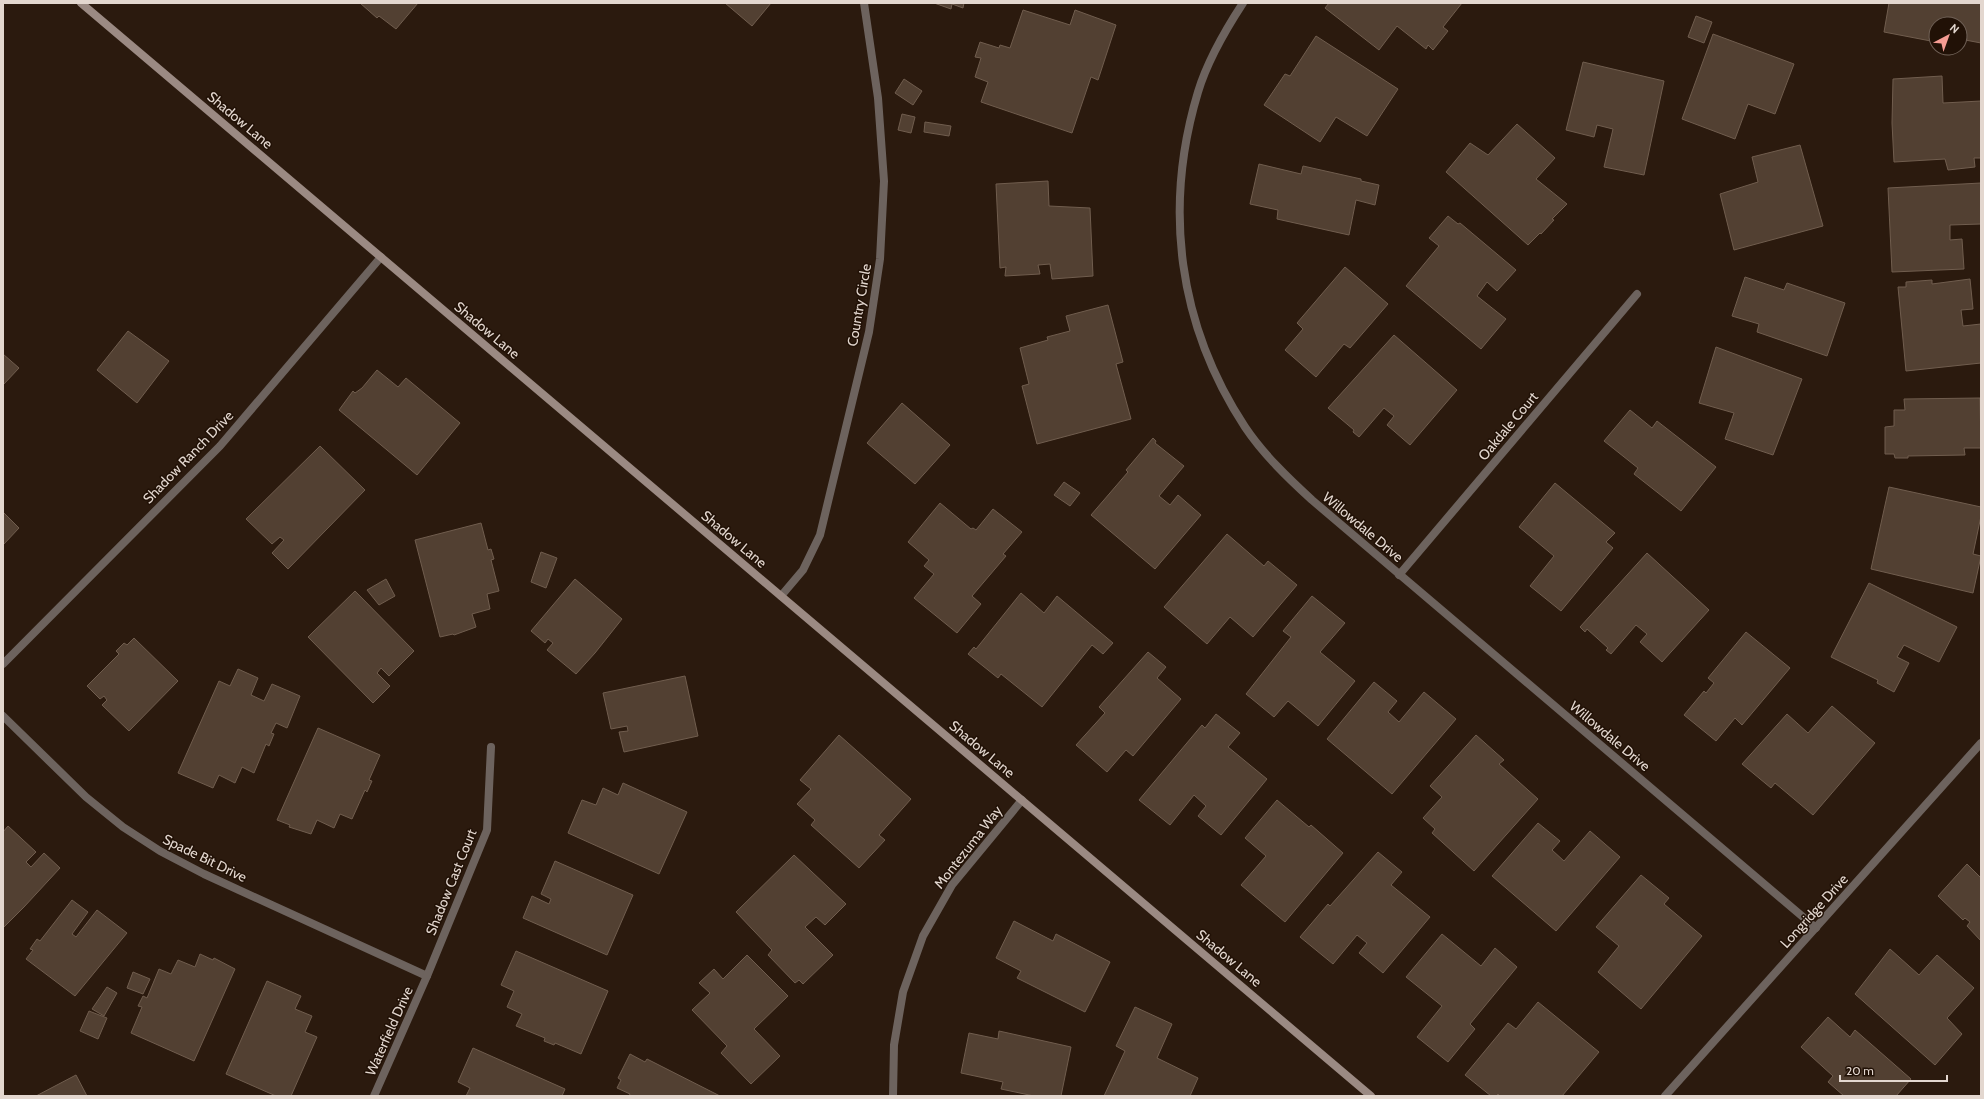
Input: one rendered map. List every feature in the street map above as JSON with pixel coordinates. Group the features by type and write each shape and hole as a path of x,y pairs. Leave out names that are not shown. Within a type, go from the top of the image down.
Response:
{"street":[{"name":"Shadow Lane","path":"81,3 1371,1096"},
{"name":"Country Circle","path":"781,596 803,570 820,535 869,332 880,259 884,180 878,98 864,3"},
{"name":"Willowdale Drive","path":"1243,3 1224,32 1198,90 1183,154 1178,213 1182,268 1195,323 1216,375 1245,427 1279,469 1312,500 1816,928"},
{"name":"Shadow Ranch Drive","path":"3,664 220,446 381,257"},
{"name":"Oakdale Court","path":"1399,575 1636,294"},
{"name":"Spade Bit Drive","path":"3,716 86,797 123,827 160,851 204,874 427,976"},
{"name":"Longridge Drive","path":"1666,1096 1981,743"},
{"name":"Shadow Cast Court","path":"427,976 487,830 491,747"},
{"name":"Montezuma Way","path":"893,1096 894,1045 903,992 923,936 952,885 1022,800"},
{"name":"Waterfield Drive","path":"374,1096 427,976"}],"building":[{"path":"360,3 418,3 396,29 379,16 377,18"},
{"path":"725,3 771,3 752,26"},
{"path":"934,3 964,3 963,8 952,4 951,9"},
{"path":"1329,3 1462,3 1443,27 1448,31 1433,50 1428,45 1426,49 1397,26 1379,50 1325,8"},
{"path":"1889,3 1981,3 1981,43 1968,41 1968,16 1928,16 1928,40 1884,32"},
{"path":"1023,10 1070,25 1075,10 1116,25 1098,80 1091,77 1072,133 981,102 988,82 975,77 981,58 975,57 980,42 999,48 1000,45 1010,48"},
{"path":"1696,16 1712,22 1704,43 1688,37"},
{"path":"1713,34 1794,64 1775,114 1748,104 1735,139 1682,119"},
{"path":"1316,36 1398,89 1367,136 1336,117 1320,142 1264,105 1285,74 1290,76"},
{"path":"1583,62 1664,81 1644,175 1604,167 1613,129 1597,125 1594,137 1566,130"},
{"path":"1942,76 1943,103 1981,101 1981,158 1974,158 1975,167 1948,170 1945,159 1894,162 1892,123 1893,79"},
{"path":"904,79 922,91 913,105 895,93"},
{"path":"902,114 915,117 911,133 898,130"},
{"path":"925,122 951,126 949,136 924,132"},
{"path":"1517,124 1555,158 1536,179 1567,204 1552,219 1554,220 1541,234 1540,233 1528,245 1446,172 1470,143 1488,155"},
{"path":"1800,145 1823,226 1734,250 1720,194 1758,182 1752,157"},
{"path":"1259,164 1301,174 1303,166 1361,179 1361,181 1379,185 1375,205 1356,200 1349,235 1277,219 1278,210 1250,204"},
{"path":"1048,181 1049,206 1090,208 1093,276 1052,279 1050,264 1038,265 1040,274 1005,276 1006,267 1000,268 996,184"},
{"path":"1981,183 1981,224 1950,225 1950,240 1962,239 1964,269 1892,272 1888,188"},
{"path":"1448,216 1458,224 1460,223 1516,270 1497,291 1487,282 1477,296 1506,319 1481,349 1406,286 1439,246 1429,238"},
{"path":"1345,267 1388,304 1350,348 1344,344 1316,377 1285,350 1303,329 1297,323"},
{"path":"1745,277 1784,290 1787,283 1845,303 1827,356 1757,332 1759,324 1732,316"},
{"path":"1970,279 1973,309 1961,310 1963,326 1981,324 1981,363 1906,371 1898,287 1906,287 1906,282 1932,280 1932,284"},
{"path":"1108,305 1123,362 1116,364 1131,419 1037,444 1022,386 1029,384 1020,348 1048,340 1047,337 1070,331 1066,316"},
{"path":"128,331 169,361 137,403 97,370"},
{"path":"1394,335 1457,390 1410,445 1387,425 1394,416 1384,408 1359,437 1353,432 1354,430 1328,408"},
{"path":"1716,347 1802,379 1773,455 1725,439 1734,413 1699,403"},
{"path":"3,354 19,368 3,385"},
{"path":"377,370 398,387 406,378 460,423 417,475 339,410 353,391 355,393 362,388"},
{"path":"1980,398 1981,448 1964,448 1965,455 1908,456 1908,458 1895,458 1894,454 1885,454 1885,427 1894,426 1894,410 1905,410 1904,399"},
{"path":"902,403 950,445 915,484 867,443"},
{"path":"1630,410 1652,428 1657,421 1716,467 1681,511 1634,474 1638,468 1604,441"},
{"path":"1153,438 1156,441 1155,443 1184,466 1159,496 1170,505 1178,495 1201,515 1155,569 1091,515 1128,472 1126,470"},
{"path":"320,446 365,490 288,569 272,553 284,540 280,537 272,544 246,519"},
{"path":"1064,482 1080,493 1070,506 1054,495"},
{"path":"1555,483 1615,533 1606,542 1613,548 1561,611 1530,586 1554,556 1519,527"},
{"path":"1889,487 1981,507 1981,516 1973,554 1981,556 1973,593 1871,569"},
{"path":"940,503 971,529 973,528 976,530 993,509 1022,532 1003,554 1006,556 972,596 981,604 957,633 914,598 934,574 924,566 929,560 908,542"},
{"path":"3,512 19,528 3,545"},
{"path":"481,523 488,550 491,549 494,559 491,560 499,591 487,594 490,609 472,614 476,627 454,635 440,637 415,540"},
{"path":"1227,534 1264,566 1268,561 1297,585 1253,637 1230,617 1207,644 1164,607"},
{"path":"541,552 557,558 546,588 531,582"},
{"path":"1647,553 1709,610 1662,662 1640,642 1647,634 1636,625 1611,654 1606,650 1608,648 1587,629 1585,632 1580,627"},
{"path":"386,579 395,596 379,605 367,590"},
{"path":"575,579 622,619 576,674 547,650 553,643 548,639 545,643 531,631"},
{"path":"1869,583 1957,627 1939,662 1904,645 1897,657 1909,663 1894,692 1877,683 1878,680 1831,657"},
{"path":"355,591 414,651 389,676 381,668 377,673 390,686 373,703 308,637"},
{"path":"1021,593 1044,613 1057,596 1113,643 1103,654 1092,645 1042,707 1001,674 998,678 968,654 974,647 976,649"},
{"path":"1312,596 1345,623 1320,652 1355,681 1318,726 1288,701 1274,717 1246,694 1291,637 1283,631"},
{"path":"1746,632 1790,668 1742,725 1735,718 1716,741 1684,715 1704,691 1706,693 1714,683 1708,678"},
{"path":"134,638 178,681 129,731 102,705 107,700 104,696 100,699 87,686 119,654 116,651 124,643 127,645"},
{"path":"1148,652 1166,667 1157,678 1181,699 1133,756 1126,750 1107,772 1076,745 1105,713 1099,707"},
{"path":"238,669 258,678 251,695 264,701 272,684 300,696 287,728 276,723 271,733 274,734 269,746 266,744 254,773 242,767 235,783 219,775 213,788 178,773 219,681 230,686"},
{"path":"685,676 698,736 624,752 619,732 628,731 627,726 611,729 603,693"},
{"path":"1374,682 1397,701 1388,712 1399,722 1424,692 1456,719 1392,794 1327,739"},
{"path":"1832,706 1875,743 1813,815 1775,783 1771,788 1742,764 1787,714 1808,733"},
{"path":"1216,714 1240,733 1228,747 1267,779 1221,835 1198,816 1206,806 1194,795 1170,825 1139,800 1202,725 1205,728"},
{"path":"318,728 380,755 369,780 372,781 367,792 365,790 352,819 340,814 334,828 317,820 311,834 289,827 290,825 277,820"},
{"path":"839,735 911,799 879,835 885,840 859,868 811,825 815,820 797,804 811,789 800,780"},
{"path":"1476,735 1504,760 1499,764 1538,799 1474,871 1432,833 1435,829 1423,818 1442,797 1430,786"},
{"path":"623,783 687,812 659,874 568,833 582,800 596,805 603,788 618,795"},
{"path":"1277,800 1309,827 1311,825 1343,853 1285,922 1241,885 1266,856 1245,838"},
{"path":"1538,823 1560,841 1552,850 1564,861 1590,831 1620,857 1556,931 1492,876"},
{"path":"8,826 36,852 26,862 31,867 44,853 60,868 3,928 3,832"},
{"path":"1378,852 1402,872 1391,885 1430,917 1383,973 1359,953 1367,943 1357,935 1333,964 1300,937 1328,904 1330,906"},
{"path":"794,855 846,904 825,925 816,917 805,927 833,955 803,984 799,980 795,983 768,955 772,950 736,912"},
{"path":"555,861 633,895 607,955 523,918 532,896 549,904 551,899 541,894"},
{"path":"1967,864 1981,878 1981,941 1967,926 1970,922 1965,918 1963,920 1938,896"},
{"path":"1641,875 1669,898 1664,904 1702,936 1641,1009 1598,972 1619,946 1596,927"},
{"path":"72,900 88,912 72,934 76,937 97,910 127,933 75,996 26,959 33,950 30,949 37,939 40,941"},
{"path":"1014,921 1053,941 1056,934 1110,962 1085,1012 1017,978 1021,971 996,958"},
{"path":"1442,934 1481,966 1495,948 1517,967 1470,1024 1475,1029 1448,1062 1417,1037 1442,1006 1406,977"},
{"path":"1890,949 1919,975 1937,955 1974,988 1947,1018 1962,1034 1935,1065 1855,994"},
{"path":"516,951 608,991 581,1054 555,1043 554,1045 544,1041 545,1038 516,1026 522,1014 507,1007 514,991 501,985"},
{"path":"200,954 213,960 214,958 235,969 194,1061 131,1033 142,1007 138,1006 143,996 147,998 159,969 171,974 178,960 195,967"},
{"path":"747,955 788,996 754,1029 780,1056 751,1084 721,1053 727,1046 692,1010 710,993 699,983 714,969 723,979"},
{"path":"133,972 150,979 143,994 127,988"},
{"path":"267,981 301,996 295,1009 312,1016 305,1032 317,1037 291,1096 276,1096 226,1074"},
{"path":"107,987 117,993 104,1016 92,1009"},
{"path":"1538,1002 1599,1052 1562,1096 1500,1096 1498,1094 1496,1096 1491,1096 1465,1075 1508,1023 1516,1029"},
{"path":"1135,1007 1172,1024 1157,1058 1198,1078 1190,1096 1104,1096 1125,1051 1116,1046"},
{"path":"89,1011 107,1018 98,1039 80,1031"},
{"path":"1828,1017 1850,1037 1855,1030 1911,1079 1896,1096 1844,1096 1828,1082 1833,1076 1801,1047"},
{"path":"999,1031 1071,1047 1061,1096 1034,1096 1001,1089 1003,1082 961,1073 969,1033 998,1039"},
{"path":"473,1048 565,1089 562,1096 466,1096 470,1088 458,1082"},
{"path":"630,1054 645,1062 647,1059 720,1096 629,1096 630,1094 617,1088 621,1080 618,1078"},
{"path":"76,1075 87,1096 36,1096"}]}
